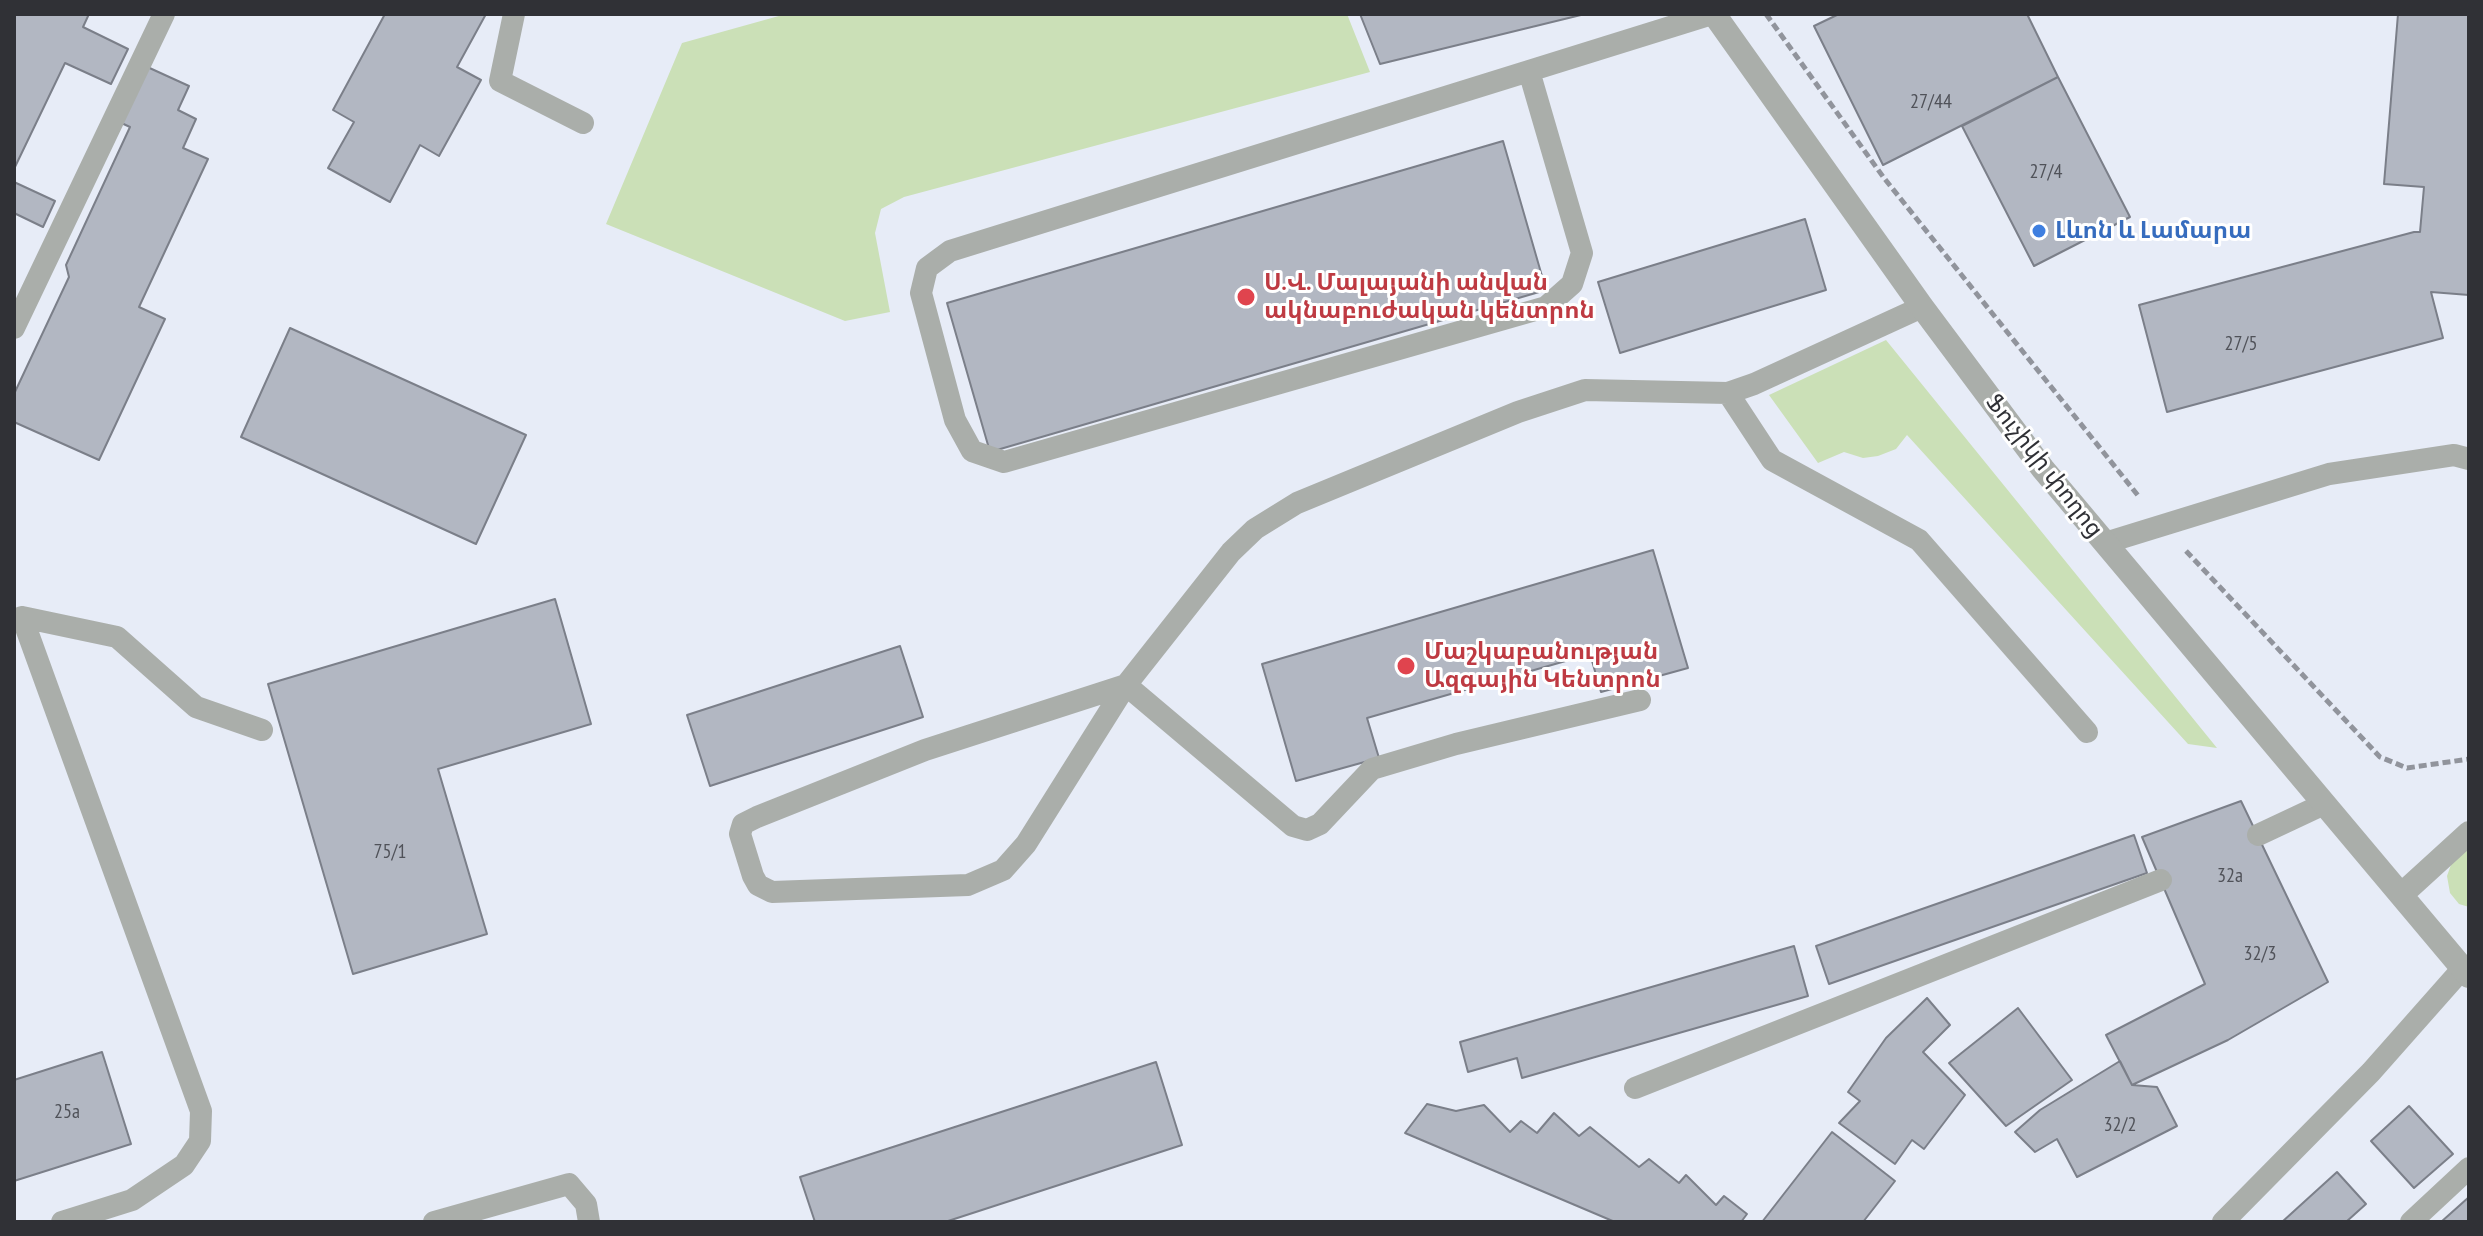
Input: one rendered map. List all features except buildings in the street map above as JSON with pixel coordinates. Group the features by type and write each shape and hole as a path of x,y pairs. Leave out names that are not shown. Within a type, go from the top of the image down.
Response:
{"street":[{"name":"Ֆուչիկի փողոց","path":"1713,14 1922,307 2043,469 2401,895 2467,968"},
{"path":"2401,895 2469,833"}],"lane":[{"path":"14,328 164,14"},
{"path":"514,14 500,81 583,123"},
{"path":"1529,71 1582,253 1572,284 1546,307 1004,462 972,451 955,420 921,293 927,268 950,251 1529,71 1713,14"},
{"path":"1126,685 925,750 743,824 740,834 753,876 758,885 772,892 968,885 1003,870 1026,844 1126,685 1231,552 1255,529 1297,503 1518,412 1585,390 1728,393 1922,307"},
{"path":"1728,393 1772,460 1919,540 2087,732"},
{"path":"2105,543 2329,474 2454,455 2469,459"},
{"path":"18,618 117,637 196,707 262,730"},
{"path":"18,618 201,1111 200,1141 184,1165 132,1200 62,1222"},
{"path":"1126,685 1293,826 1307,830 1320,824 1372,769 1456,744 1640,700"},
{"path":"2258,835 2324,804"},
{"path":"1635,1088 2161,880"},
{"path":"2223,1222 2371,1072 2467,968"},
{"path":"2411,1222 2469,1168"},
{"path":"434,1222 569,1184 586,1204 589,1222"}],"path":[{"path":"1766,14 1884,178 2162,525 2380,757 2407,768 2469,759"}],"green space":[{"path":"786,14 1347,14 1370,72 904,197 881,209 875,233 890,312 845,321 606,224 682,43"},
{"path":"1886,340 2217,748 2188,744 1907,435 1896,449 1878,456 1863,458 1844,452 1818,463 1769,395"},
{"path":"2469,843 2469,907 2459,904 2450,893 2447,876 2453,859"}],"place":[{"name":"Լևոն և Լամարա","path":"2039,231"},
{"name":"Ս.Վ. Մալայանի անվան ակնաբուժական կենտրոն","path":"1246,297"},
{"name":"Մաշկաբանության Ազգային Կենտրոն","path":"1406,666"}]}
